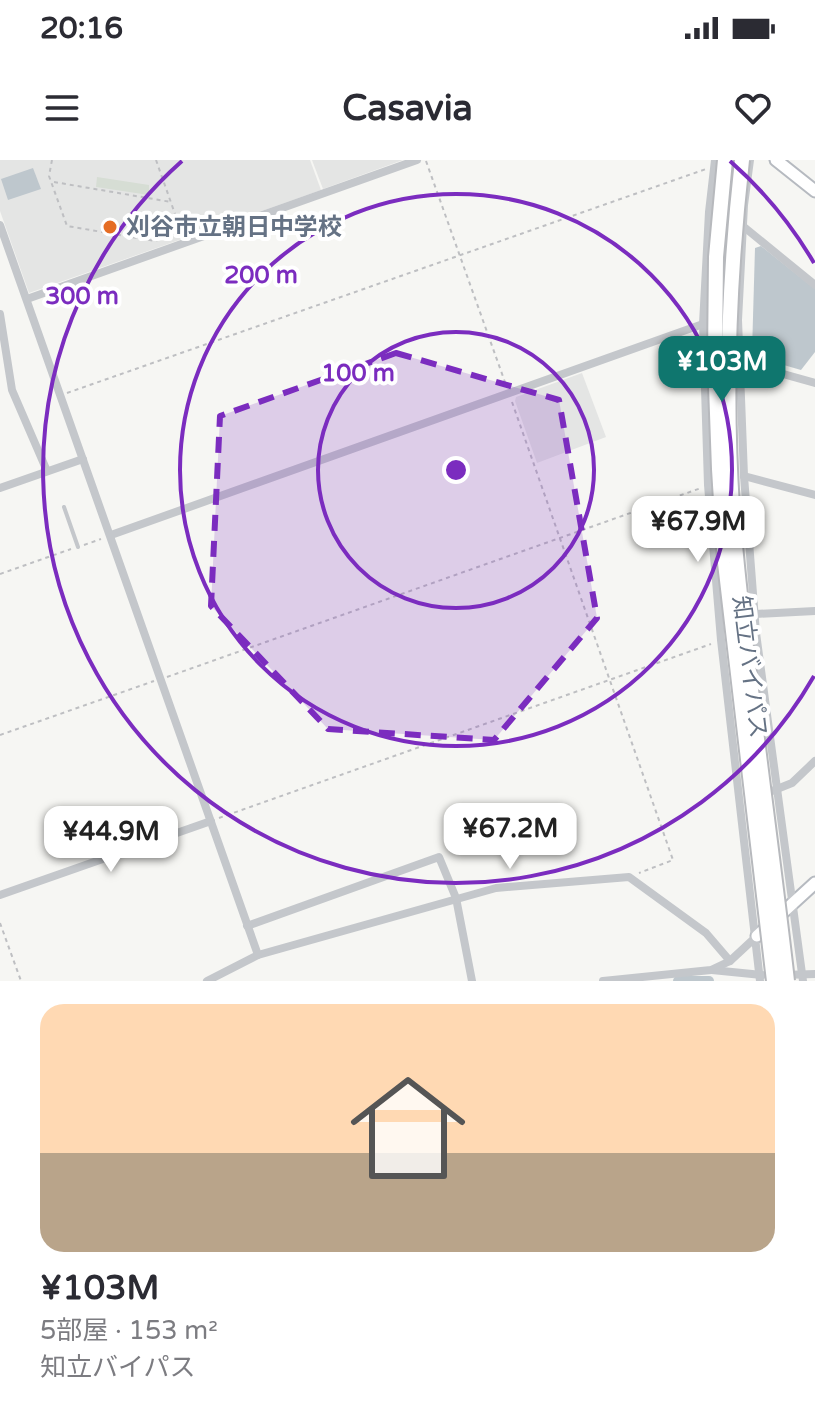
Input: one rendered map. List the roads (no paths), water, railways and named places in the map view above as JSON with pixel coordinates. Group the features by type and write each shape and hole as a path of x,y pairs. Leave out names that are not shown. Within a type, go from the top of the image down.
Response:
{"highway":[{"name":"知立バイパス","path":"742,160 731,255 728,364 731,476 737,564 797,979"},
{"name":"知立バイパス","path":"716,164 715,358 725,563 774,981"}],"street":[{"path":"27,299 417,160"},
{"path":"750,160 738,320 744,476 756,633 792,905 797,979"},
{"path":"776,160 815,191"},
{"path":"716,164 709,212 703,324 708,485 721,640 760,978"},
{"path":"0,225 258,955"},
{"path":"744,227 815,285"},
{"path":"0,256 10,253"},
{"path":"0,314 12,390 47,471"},
{"path":"111,535 703,324 738,320"},
{"path":"740,362 815,383"},
{"path":"0,488 83,459"},
{"path":"744,476 815,495"},
{"path":"755,614 815,611"},
{"path":"721,640 756,633"},
{"path":"740,797 776,790 792,783 815,761"},
{"path":"0,895 211,821"},
{"path":"247,926 439,857 456,898 472,981"},
{"path":"207,981 258,955 496,888 629,877 706,933 730,961"},
{"path":"603,981 695,976 711,970 730,961 815,883"},
{"path":"711,970 760,978 797,979 815,974"}],"lane":[{"path":"64,507 78,547"}],"waterway":[{"path":"678,981 709,981"}],"place":[{"name":"刈谷市立朝日中学校","path":"110,227"}]}
